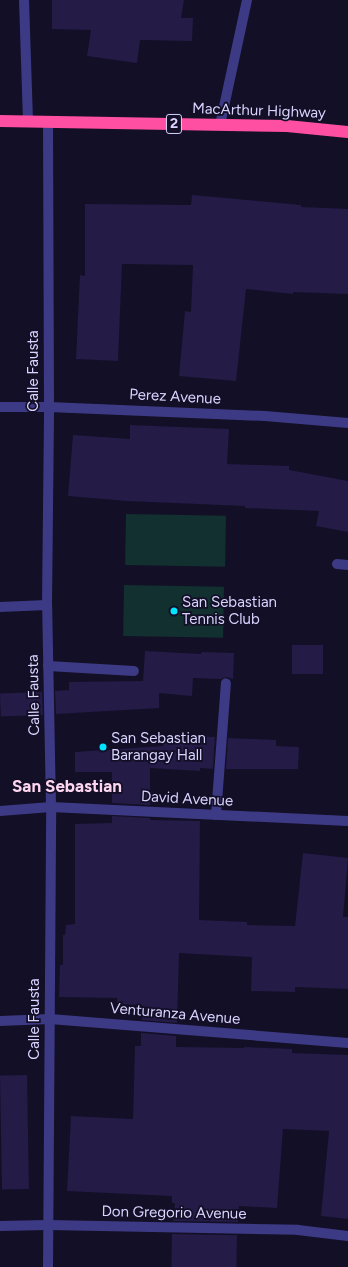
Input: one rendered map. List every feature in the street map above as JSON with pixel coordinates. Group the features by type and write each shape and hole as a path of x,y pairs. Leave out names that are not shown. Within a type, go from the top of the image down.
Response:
{"highway":[{"name":"MacArthur Highway","path":"0,121 287,126 348,132"}],"street":[{"path":"24,0 28,121"},
{"path":"220,125 247,0"},
{"name":"Calle Fausta","path":"48,122 49,407 47,605 51,807 48,1267"},
{"name":"Perez Avenue","path":"0,407 49,407 265,416 348,423"},
{"path":"337,564 348,565"},
{"path":"0,607 47,605"},
{"path":"48,666 134,671"},
{"path":"216,815 226,683"},
{"name":"David Avenue","path":"0,811 51,807 348,822"},
{"name":"Venturanza Avenue","path":"0,1021 50,1019 348,1043"},
{"name":"Don Gregorio Avenue","path":"0,1226 48,1225 298,1230 348,1236"}],"green space":[{"name":"San Sebastian Tennis Club","path":"126,514 226,516 225,567 125,565"},
{"name":"San Sebastian Tennis Club","path":"124,585 224,587 223,638 123,636"}],"building":[{"path":"52,0 184,0 181,18 193,18 192,41 140,40 137,63 87,56 91,30 52,29"},
{"path":"192,195 301,205 301,207 348,209 348,294 293,292 293,294 246,289 236,381 179,376 185,311 191,312 193,265 122,264 118,361 76,359 80,275 85,276 85,204 191,205"},
{"path":"130,425 229,429 227,464 289,466 289,470 348,481 348,532 316,526 319,511 127,501 68,496 73,435 130,439"},
{"path":"292,645 323,645 323,674 292,674"},
{"path":"145,651 201,654 202,652 234,653 233,679 226,677 221,679 193,678 192,696 159,693 159,708 56,714 55,691 69,690 69,682 143,681"},
{"path":"42,692 43,715 1,716 0,693"},
{"path":"162,735 215,737 213,769 200,768 200,771 150,768 150,805 112,803 112,772 75,772 75,752 163,746"},
{"path":"228,738 276,740 276,746 299,747 298,769 226,769"},
{"path":"112,816 150,818 150,820 200,821 199,920 247,922 247,925 295,926 303,853 348,858 343,917 348,917 348,989 295,987 295,992 251,991 252,957 179,953 177,1023 142,1020 142,1005 117,1004 117,998 59,997 60,965 63,965 63,935 65,935 66,925 75,924 75,824 112,823"},
{"path":"141,1033 176,1036 176,1047 292,1049 292,1053 348,1055 348,1219 321,1216 329,1131 283,1129 277,1208 239,1206 238,1222 173,1221 175,1203 172,1203 172,1196 67,1191 71,1116 133,1119 135,1046 141,1046"},
{"path":"0,1075 27,1075 29,1189 2,1189"},
{"path":"172,1234 237,1235 236,1267 171,1267"}],"place":[{"name":"San Sebastian Tennis Club","path":"174,611"},
{"name":"San Sebastian Barangay Hall","path":"103,747"}],"district":[{"name":"San Sebastian","path":"67,787"}]}
